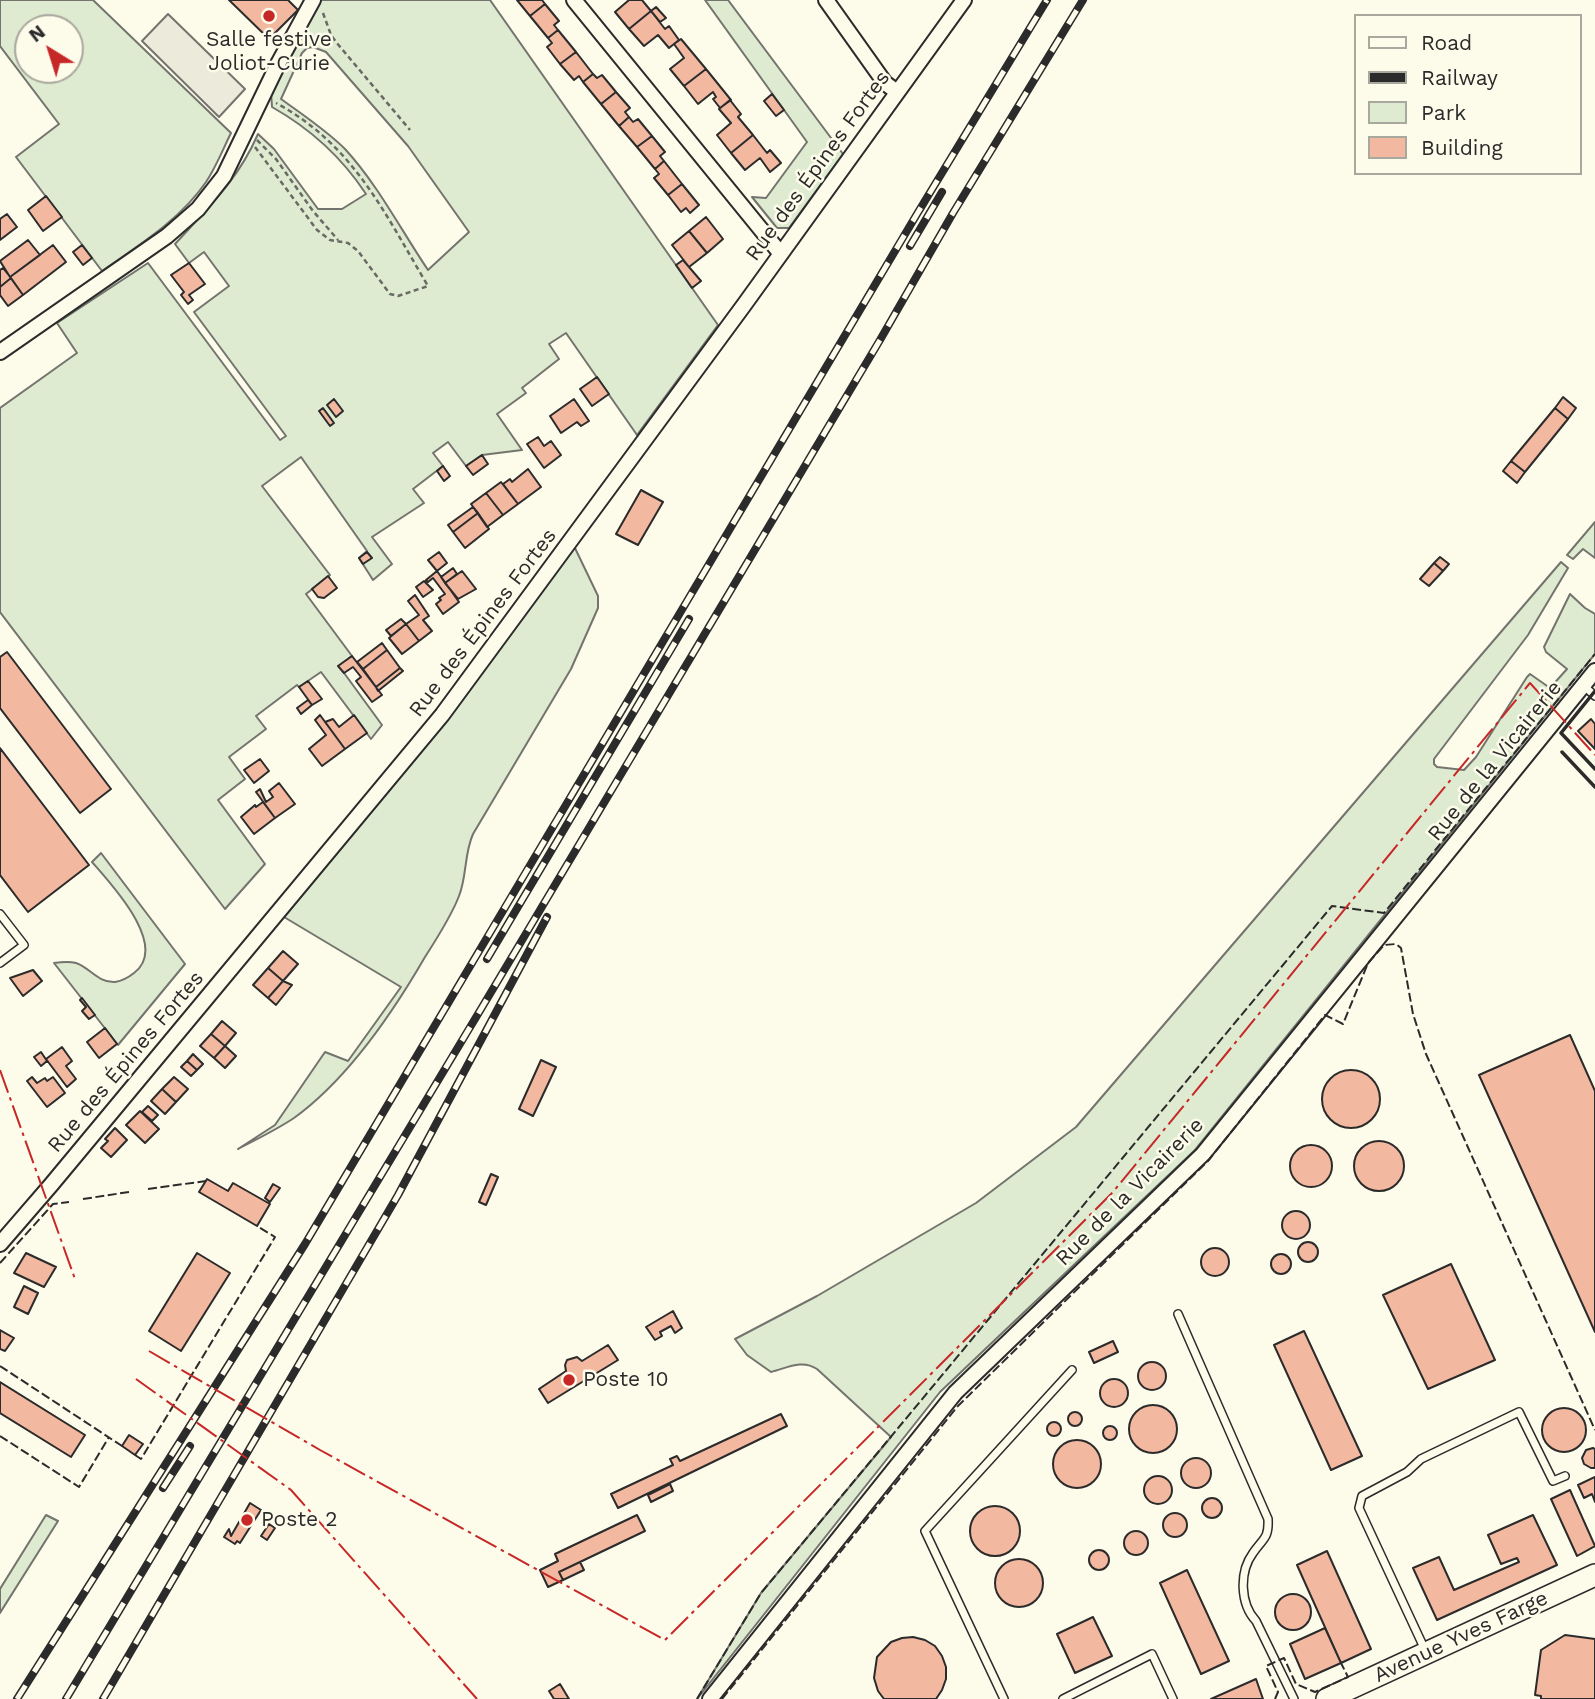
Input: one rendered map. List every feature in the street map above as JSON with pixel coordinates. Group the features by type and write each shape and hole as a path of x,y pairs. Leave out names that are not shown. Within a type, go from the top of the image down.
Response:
{"street":[{"path":"574,0 781,254"},
{"path":"826,0 885,83 897,92"},
{"name":"Rue des Épines Fortes","path":"0,1244 442,715 964,0"},
{"path":"0,352 167,236 198,209 224,176 312,1"},
{"name":"Rue de la Vicairerie","path":"710,1699 955,1393 1203,1154 1595,671"},
{"name":"Avenue Yves Farge","path":"1326,1699 1595,1575"}],"lane":[{"path":"1583,685 1595,696"},
{"path":"0,914 23,945 0,963"},
{"path":"1178,1314 1268,1519 1269,1531 1263,1543 1252,1553 1246,1567 1242,1590 1250,1614 1256,1621 1294,1699"},
{"path":"1004,1699 925,1531 1072,1370"},
{"path":"1426,1653 1359,1508 1362,1496 1407,1472 1421,1459 1519,1412 1553,1480 1565,1476"},
{"path":"1063,1699 1152,1654 1173,1699"}],"path":[{"path":"312,1 321,8 336,42 410,130"},
{"path":"245,133 317,230 331,240 348,243 358,251 390,293 398,296 428,286 354,166 313,127 263,96"},
{"path":"245,133 259,141 276,159 313,211 338,240"}],"green space":[{"path":"0,0 93,0 231,133 210,176 196,196 158,231 102,271 16,157 59,124 29,84 84,84 84,14 14,14 14,65 0,46"},
{"path":"317,0 490,0 718,325 637,435 566,333 549,344 559,359 522,388 526,393 497,414 522,450 482,455 466,466 448,442 433,453 443,466 413,489 424,503 372,537 392,564 373,580 359,558 367,551 301,457 262,486 330,575 306,594 352,656 339,666 382,725 371,739 321,672 299,687 297,685 256,716 266,729 229,757 245,779 218,800 265,864 225,909 0,612 0,408 77,353 57,323 148,263 280,440 286,436 194,312 229,286 204,252 189,263 175,244 232,180 258,134 274,149 318,209 342,209 366,194 324,144 272,107 271,92","holes":["313,47 326,52 408,146 469,232 428,270 379,193 345,149 281,99 302,53"]},
{"path":"705,0 728,0 843,154 789,228 777,228 752,197 766,198 807,142"},
{"path":"1595,522 1595,558 1583,549 1573,559 1567,555"},
{"path":"574,546 598,596 598,608 571,669 473,834 462,888 448,920 383,1023 333,1084 294,1118 238,1149 275,1125 325,1052 348,1061 401,987 284,917 436,734"},
{"path":"1561,562 1568,568 1528,635 1434,759 1434,764 1437,767 1464,770 1476,757 1530,674 1550,688 1567,669 1546,652 1544,647 1570,594 1595,614 1595,654 1195,1150 940,1392 697,1699 761,1593 891,1437 817,1369 800,1364 771,1372 747,1355 735,1339 817,1296 976,1203 1076,1127"},
{"path":"101,853 185,964 118,1045 54,963 76,963 104,980 115,982 134,973 143,961 145,947 142,932 134,916 92,862"},
{"path":"46,1515 58,1521 0,1613 0,1589"}],"shaded area":[{"path":"168,14 245,89 219,117 142,41"}],"building":[{"name":"Salle festive Joliot-Curie","path":"229,0 288,0 298,10 269,39"},
{"path":"517,0 542,0 545,4 530,16"},
{"path":"629,0 642,0 651,11 629,29 615,12"},
{"path":"545,4 559,21 554,25 558,30 548,38 530,16"},
{"path":"656,7 666,18 660,22 651,11"},
{"path":"651,11 665,29 669,26 679,40 669,48 658,35 644,46 629,29"},
{"path":"558,30 576,52 560,64 547,47 552,43 548,38"},
{"path":"681,39 706,69 684,86 670,69 684,58 674,44"},
{"path":"576,52 593,74 583,82 579,76 574,80 560,64"},
{"path":"706,69 731,100 720,108 713,99 716,97 713,92 698,104 684,86"},
{"path":"593,74 597,78 602,75 616,92 601,104 583,82"},
{"path":"616,92 630,108 625,112 629,117 619,126 601,104"},
{"path":"772,94 784,110 776,116 764,101"},
{"path":"730,100 741,114 738,117 753,135 731,153 717,135 731,123 719,109"},
{"path":"629,117 633,122 638,119 652,136 637,147 619,126"},
{"path":"753,135 767,153 770,150 781,163 770,172 760,158 745,170 731,153"},
{"path":"652,136 665,152 660,156 664,161 655,169 637,147"},
{"path":"664,161 682,184 668,195 654,178 659,174 655,169"},
{"path":"682,184 699,205 690,213 686,208 681,212 668,195"},
{"path":"46,196 62,217 43,231 28,210"},
{"path":"7,214 17,227 0,240 0,219"},
{"path":"706,217 723,239 707,253 689,231"},
{"path":"689,231 707,253 689,267 672,245"},
{"path":"28,240 40,255 10,277 0,261"},
{"path":"53,245 66,262 23,295 10,277"},
{"path":"82,245 92,258 83,265 73,252"},
{"path":"683,260 701,281 692,288 676,265"},
{"path":"189,263 205,284 189,295 193,300 188,304 181,295 184,292 171,275"},
{"path":"3,268 11,278 0,287 0,270"},
{"path":"11,278 23,295 8,306 0,295 0,287"},
{"path":"597,377 609,394 592,406 580,389"},
{"path":"1563,397 1576,408 1568,419 1555,408"},
{"path":"334,399 343,411 336,417 327,405"},
{"path":"574,399 589,421 581,426 577,422 561,433 550,416"},
{"path":"323,408 334,423 330,426 319,411"},
{"path":"1555,408 1568,419 1525,472 1511,461"},
{"path":"538,437 544,446 551,441 561,455 544,468 527,444"},
{"path":"482,455 488,464 473,475 466,466"},
{"path":"1511,461 1525,472 1517,483 1503,471"},
{"path":"443,466 450,476 444,481 437,471"},
{"path":"528,469 541,487 518,504 503,484 510,479 512,482"},
{"path":"501,482 518,504 503,515 486,493"},
{"path":"641,490 663,502 638,545 616,534"},
{"path":"486,493 503,515 487,527 471,504"},
{"path":"473,507 478,513 453,532 448,525"},
{"path":"478,513 489,529 465,548 453,532"},
{"path":"367,552 372,558 363,564 359,558"},
{"path":"439,552 447,563 437,571 428,560"},
{"path":"1440,557 1449,564 1443,571 1434,563"},
{"path":"1434,563 1443,571 1429,586 1420,579"},
{"path":"453,568 457,574 445,583 441,577"},
{"path":"437,571 459,602 443,614 436,604 445,594 433,578 428,582 426,580"},
{"path":"462,571 476,589 458,599 445,583"},
{"path":"328,576 337,588 324,598 318,597 312,589"},
{"path":"424,581 433,590 423,597 416,587"},
{"path":"415,595 429,616 423,620 432,631 419,641 406,624 419,615 408,601"},
{"path":"401,619 406,624 391,636 386,630"},
{"path":"406,624 419,641 402,654 389,638"},
{"path":"382,643 387,650 363,669 357,662"},
{"path":"387,650 400,668 376,687 363,669"},
{"path":"7,652 111,789 80,813 0,708 0,657"},
{"path":"352,656 382,695 372,702 356,681 361,677 353,667 344,673 338,666"},
{"path":"400,668 403,671 378,691 376,687"},
{"path":"308,681 322,699 312,705 299,687"},
{"path":"308,700 312,705 301,714 297,708"},
{"path":"320,715 345,749 322,766 309,749 326,735 315,720"},
{"path":"354,715 367,733 345,749 325,722 333,719 339,727"},
{"path":"1591,719 1595,724 1595,749 1578,731"},
{"path":"0,748 89,865 28,912 0,875"},
{"path":"260,759 269,771 254,783 244,770"},
{"path":"279,783 295,804 275,818 256,792 260,789 266,802 273,797 269,791"},
{"path":"263,802 275,818 254,834 241,817"},
{"path":"283,951 298,964 283,981 268,968"},
{"path":"268,968 283,981 268,998 253,985"},
{"path":"33,970 42,981 23,996 10,978"},
{"path":"283,981 292,985 276,1005 268,998"},
{"path":"82,998 95,1015 89,1019 82,1011 86,1007 80,1000"},
{"path":"222,1021 236,1033 225,1046 211,1034"},
{"path":"105,1028 117,1044 99,1058 87,1042"},
{"path":"211,1034 225,1046 214,1058 200,1046"},
{"path":"1570,1035 1595,1091 1595,1332 1479,1075"},
{"path":"225,1046 236,1056 225,1068 214,1058"},
{"path":"62,1047 72,1061 66,1066 76,1079 67,1087 46,1059"},
{"path":"41,1052 47,1061 41,1066 34,1057"},
{"path":"193,1054 203,1064 197,1070 187,1061"},
{"path":"541,1060 556,1067 533,1116 519,1109"},
{"path":"187,1061 197,1070 191,1076 181,1067"},
{"path":"1351,1070 1362,1072 1375,1083 1380,1099 1378,1110 1367,1123 1351,1128 1340,1126 1327,1115 1322,1099 1324,1088 1335,1075"},
{"path":"32,1077 37,1083 53,1077 65,1093 47,1107 27,1081"},
{"path":"174,1077 188,1089 176,1102 162,1089"},
{"path":"162,1089 176,1102 165,1114 151,1101"},
{"path":"148,1106 158,1115 152,1121 142,1112"},
{"path":"140,1111 159,1129 145,1143 126,1125"},
{"path":"115,1128 127,1140 111,1157 101,1148"},
{"path":"1379,1141 1397,1148 1404,1166 1397,1184 1379,1191 1361,1184 1354,1166 1361,1148"},
{"path":"1311,1145 1326,1151 1332,1166 1326,1181 1311,1187 1296,1181 1290,1166 1296,1151"},
{"path":"491,1174 498,1177 486,1205 479,1202"},
{"path":"207,1179 228,1191 233,1183 270,1204 257,1226 199,1192"},
{"path":"273,1184 280,1188 270,1202 265,1198"},
{"path":"1296,1211 1306,1215 1310,1225 1306,1235 1296,1239 1286,1235 1282,1225 1286,1215"},
{"path":"1308,1242 1315,1245 1318,1252 1315,1259 1308,1262 1301,1259 1298,1252 1301,1245"},
{"path":"1215,1248 1225,1252 1229,1262 1225,1272 1215,1276 1205,1272 1201,1262 1205,1252"},
{"path":"26,1253 56,1267 44,1287 14,1273"},
{"path":"197,1253 230,1273 181,1351 149,1331"},
{"path":"1281,1254 1288,1257 1291,1264 1288,1271 1281,1274 1274,1271 1271,1264 1274,1257"},
{"path":"1451,1264 1495,1360 1428,1389 1383,1295"},
{"path":"24,1286 38,1293 28,1314 14,1307"},
{"path":"673,1311 682,1328 675,1333 671,1326 660,1332 662,1336 655,1340 646,1327"},
{"path":"0,1330 14,1338 5,1351 0,1349"},
{"path":"1304,1331 1362,1456 1331,1470 1274,1345"},
{"path":"1113,1341 1118,1352 1094,1363 1089,1352"},
{"name":"Poste 10","path":"608,1345 618,1360 548,1403 539,1389 566,1371 567,1360 577,1357 582,1361"},
{"path":"1152,1362 1162,1366 1166,1376 1162,1386 1152,1390 1142,1386 1138,1376 1142,1366"},
{"path":"1114,1379 1124,1383 1128,1393 1124,1403 1114,1407 1104,1403 1100,1393 1104,1383"},
{"path":"0,1382 85,1435 71,1457 0,1413"},
{"path":"1153,1405 1170,1412 1177,1429 1170,1446 1153,1453 1136,1446 1129,1429 1136,1412"},
{"path":"1564,1408 1579,1415 1586,1430 1579,1445 1564,1452 1549,1445 1542,1430 1549,1415"},
{"path":"1072,1412 1078,1412 1082,1419 1078,1426 1072,1426 1068,1422 1068,1416"},
{"path":"781,1414 787,1426 618,1508 611,1494 673,1465 670,1459 677,1456 680,1461"},
{"path":"1054,1422 1059,1424 1059,1434 1054,1436 1049,1434 1047,1429 1049,1424"},
{"path":"1110,1426 1115,1428 1115,1438 1110,1440 1105,1438 1103,1433 1105,1428"},
{"path":"129,1435 143,1444 135,1455 122,1446"},
{"path":"1077,1440 1094,1447 1101,1464 1094,1481 1077,1488 1060,1481 1053,1464 1060,1447"},
{"path":"1593,1448 1595,1468 1591,1468 1584,1464 1582,1458 1586,1450"},
{"path":"1196,1458 1206,1463 1211,1473 1206,1483 1196,1488 1186,1483 1181,1473 1186,1463"},
{"path":"1158,1476 1168,1480 1172,1490 1168,1500 1158,1504 1148,1500 1144,1490 1148,1480"},
{"path":"1595,1477 1595,1502 1592,1494 1584,1498 1578,1485"},
{"path":"670,1484 673,1491 651,1502 648,1495"},
{"path":"1570,1490 1595,1546 1577,1556 1551,1499"},
{"path":"1212,1498 1219,1501 1222,1508 1219,1515 1212,1518 1205,1515 1202,1508 1205,1501"},
{"name":"Poste 2","path":"250,1503 261,1510 240,1543 237,1541 235,1544 224,1537 229,1529 231,1536"},
{"path":"995,1506 1012,1514 1020,1531 1012,1548 995,1556 978,1548 970,1531 978,1514"},
{"path":"1175,1513 1186,1520 1187,1525 1180,1536 1175,1537 1164,1530 1163,1525 1170,1514"},
{"path":"637,1515 645,1531 559,1572 563,1580 548,1587 540,1570 558,1561 555,1554"},
{"path":"1533,1515 1557,1565 1437,1620 1413,1568 1439,1557 1454,1590 1519,1562 1517,1558 1501,1564 1488,1535"},
{"path":"269,1524 275,1528 267,1540 261,1536"},
{"path":"1136,1531 1147,1538 1148,1543 1141,1554 1136,1555 1125,1548 1124,1543 1131,1532"},
{"path":"1099,1550 1106,1553 1109,1560 1106,1567 1099,1570 1092,1567 1089,1560 1092,1553"},
{"path":"1327,1551 1371,1649 1341,1663 1297,1565"},
{"path":"1019,1559 1036,1566 1043,1583 1036,1600 1019,1607 1002,1600 995,1583 1002,1566"},
{"path":"580,1562 584,1570 563,1580 559,1572"},
{"path":"1187,1570 1229,1661 1201,1674 1160,1583"},
{"path":"1293,1594 1306,1599 1311,1612 1306,1625 1293,1630 1280,1625 1275,1612 1280,1599"},
{"path":"1093,1617 1112,1656 1075,1673 1057,1634"},
{"path":"1325,1628 1341,1663 1305,1679 1290,1644"},
{"path":"1565,1635 1595,1639 1595,1699 1541,1699 1541,1696 1535,1695 1541,1650"},
{"path":"913,1637 935,1646 942,1656 946,1679 942,1690 936,1699 884,1699 874,1678 877,1657 891,1642"},
{"path":"1256,1679 1263,1699 1211,1699"},
{"path":"560,1684 569,1699 554,1699 549,1691"}],"railway":[{"path":"17,1699 305,1244 1047,0"},
{"path":"66,1699 481,1009 953,213 1083,0"},
{"path":"910,246 942,192"},
{"path":"487,959 689,619"},
{"path":"103,1699 398,1195 547,917"},
{"path":"163,1488 190,1446"}],"fence":[{"path":"697,1699 761,1593 1332,906 1384,913 1595,654"},
{"path":"722,1699 957,1407 1208,1161 1325,1015 1343,1024 1368,963 1384,945 1396,944 1401,948 1413,1014 1426,1054 1595,1430"},
{"path":"148,1189 206,1181"},
{"path":"83,1199 129,1192"},
{"path":"0,1263 53,1204 69,1202"},
{"path":"135,1455 141,1459 275,1237 257,1226"},
{"path":"0,1366 122,1446"},
{"path":"0,1436 79,1487 109,1437"},
{"path":"1275,1699 1278,1692 1266,1666 1284,1658 1296,1684 1315,1692 1348,1677 1341,1663"}],"wall":[{"path":"1595,691 1561,733 1595,769"},
{"path":"1562,752 1595,787"}],"power":[{"path":"149,1351 320,1450 665,1640 1113,1192 1530,683 1595,755"},
{"path":"0,1070 75,1279"},
{"path":"136,1379 291,1490 477,1699"}],"place":[{"name":"Salle festive Joliot-Curie","path":"269,16"},
{"name":"Poste 10","path":"569,1380"},
{"name":"Poste 2","path":"247,1520"}]}
